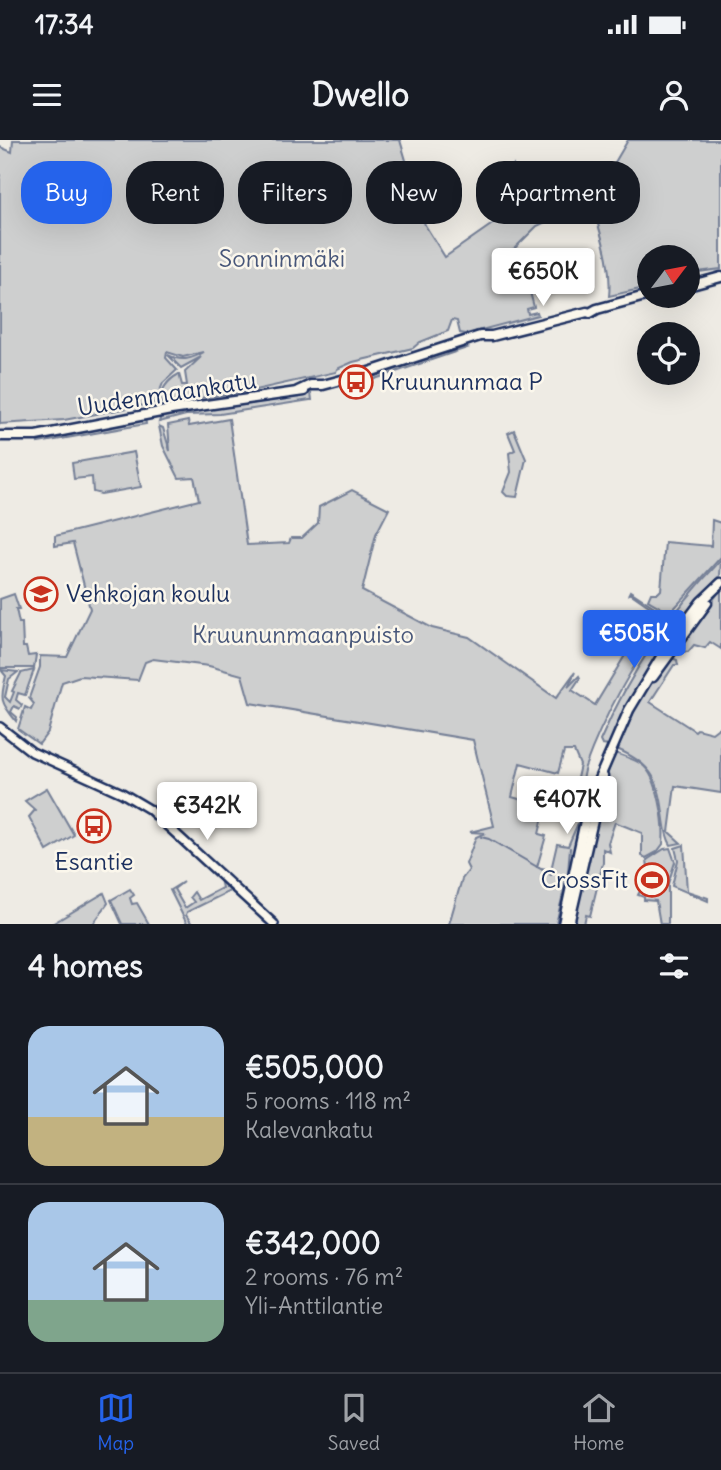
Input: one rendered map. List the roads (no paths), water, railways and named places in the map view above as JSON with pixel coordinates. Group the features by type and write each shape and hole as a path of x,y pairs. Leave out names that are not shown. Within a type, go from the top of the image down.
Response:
{"main road":[{"path":"700,283 721,277"},
{"name":"Uudenmaankatu","path":"0,436 42,433 298,391 486,335 492,336 637,298"},
{"path":"563,924 586,813 629,710 667,647 701,602 720,584"},
{"path":"569,924 606,764"}],"street":[{"path":"0,727 32,752 122,793 149,809 274,924"}],"waterway":[{"path":"481,837 551,875"},
{"path":"556,924 568,873 570,848"}],"place":[{"name":"Kruununmaa P","path":"356,382"},
{"name":"Vehkojan koulu","path":"41,594"},
{"name":"Esantie","path":"94,826"},
{"name":"CrossFit","path":"652,880"}],"park label":[{"name":"Sonninmäki","path":"282,259"},
{"name":"Kruununmaanpuisto","path":"303,635"}]}
